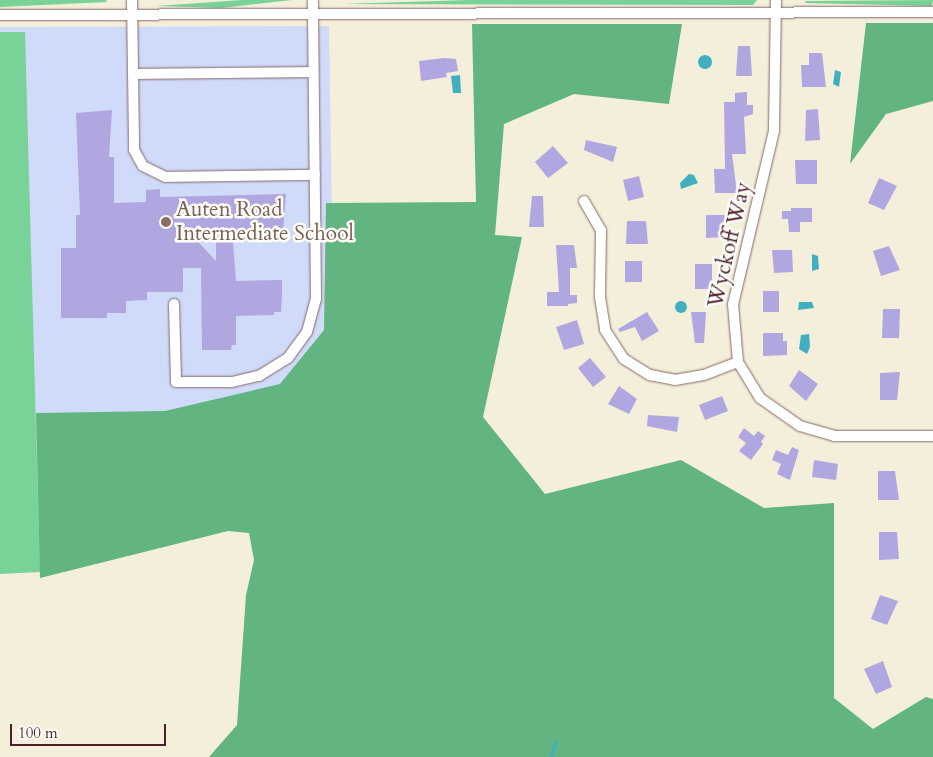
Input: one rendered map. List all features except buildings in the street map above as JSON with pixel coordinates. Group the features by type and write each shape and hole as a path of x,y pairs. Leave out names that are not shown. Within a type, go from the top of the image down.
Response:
{"street":[{"path":"132,0 134,150 142,166 150,172 166,177 315,174"},
{"path":"174,304 176,382 245,380 274,368 288,358 307,332 316,299 313,0"},
{"name":"Wyckoff Way","path":"776,0 774,131 733,304 738,362 760,398 800,426 834,436 933,436"},
{"path":"0,15 312,12 933,12"},
{"path":"133,74 313,72"},
{"path":"584,200 601,230 600,297 605,330 624,359 650,375 675,380 696,378 738,362"}],"shaded area":[{"name":"Auten Road Intermediate School","path":"329,26 335,416 51,571 0,573 0,27"}],"green space":[{"path":"0,0 106,0 107,2 0,7"},
{"path":"242,0 292,0 221,8 156,6"},
{"path":"470,0 757,0 753,5 340,4"},
{"path":"933,0 932,6 805,3 806,1"},
{"path":"866,23 933,23 933,101 886,114 850,164"},
{"path":"472,24 682,24 669,104 574,94 504,124 495,235 522,237 483,417 545,494 681,460 764,508 834,503 834,698 873,729 926,697 933,699 933,757 209,757 237,725 246,595 254,560 249,533 228,531 40,578 36,413 165,411 280,384 324,330 326,203 476,202"},
{"path":"0,32 25,32 40,572 0,574"}],"water":[{"path":"705,55 710,57 712,62 710,67 705,69 700,67 698,62 700,57"},
{"path":"835,70 841,72 839,87 833,84"},
{"path":"460,75 461,93 453,93 451,76"},
{"path":"689,174 694,175 698,183 681,189 680,183"},
{"path":"812,254 818,256 819,269 812,271"},
{"path":"681,301 687,307 681,313 675,307"},
{"path":"799,302 812,302 814,308 798,310"},
{"path":"809,334 810,347 807,354 799,349 801,335"}],"waterway":[{"path":"551,757 555,741"}],"place":[{"name":"Auten Road Intermediate School","path":"166,222"}]}
